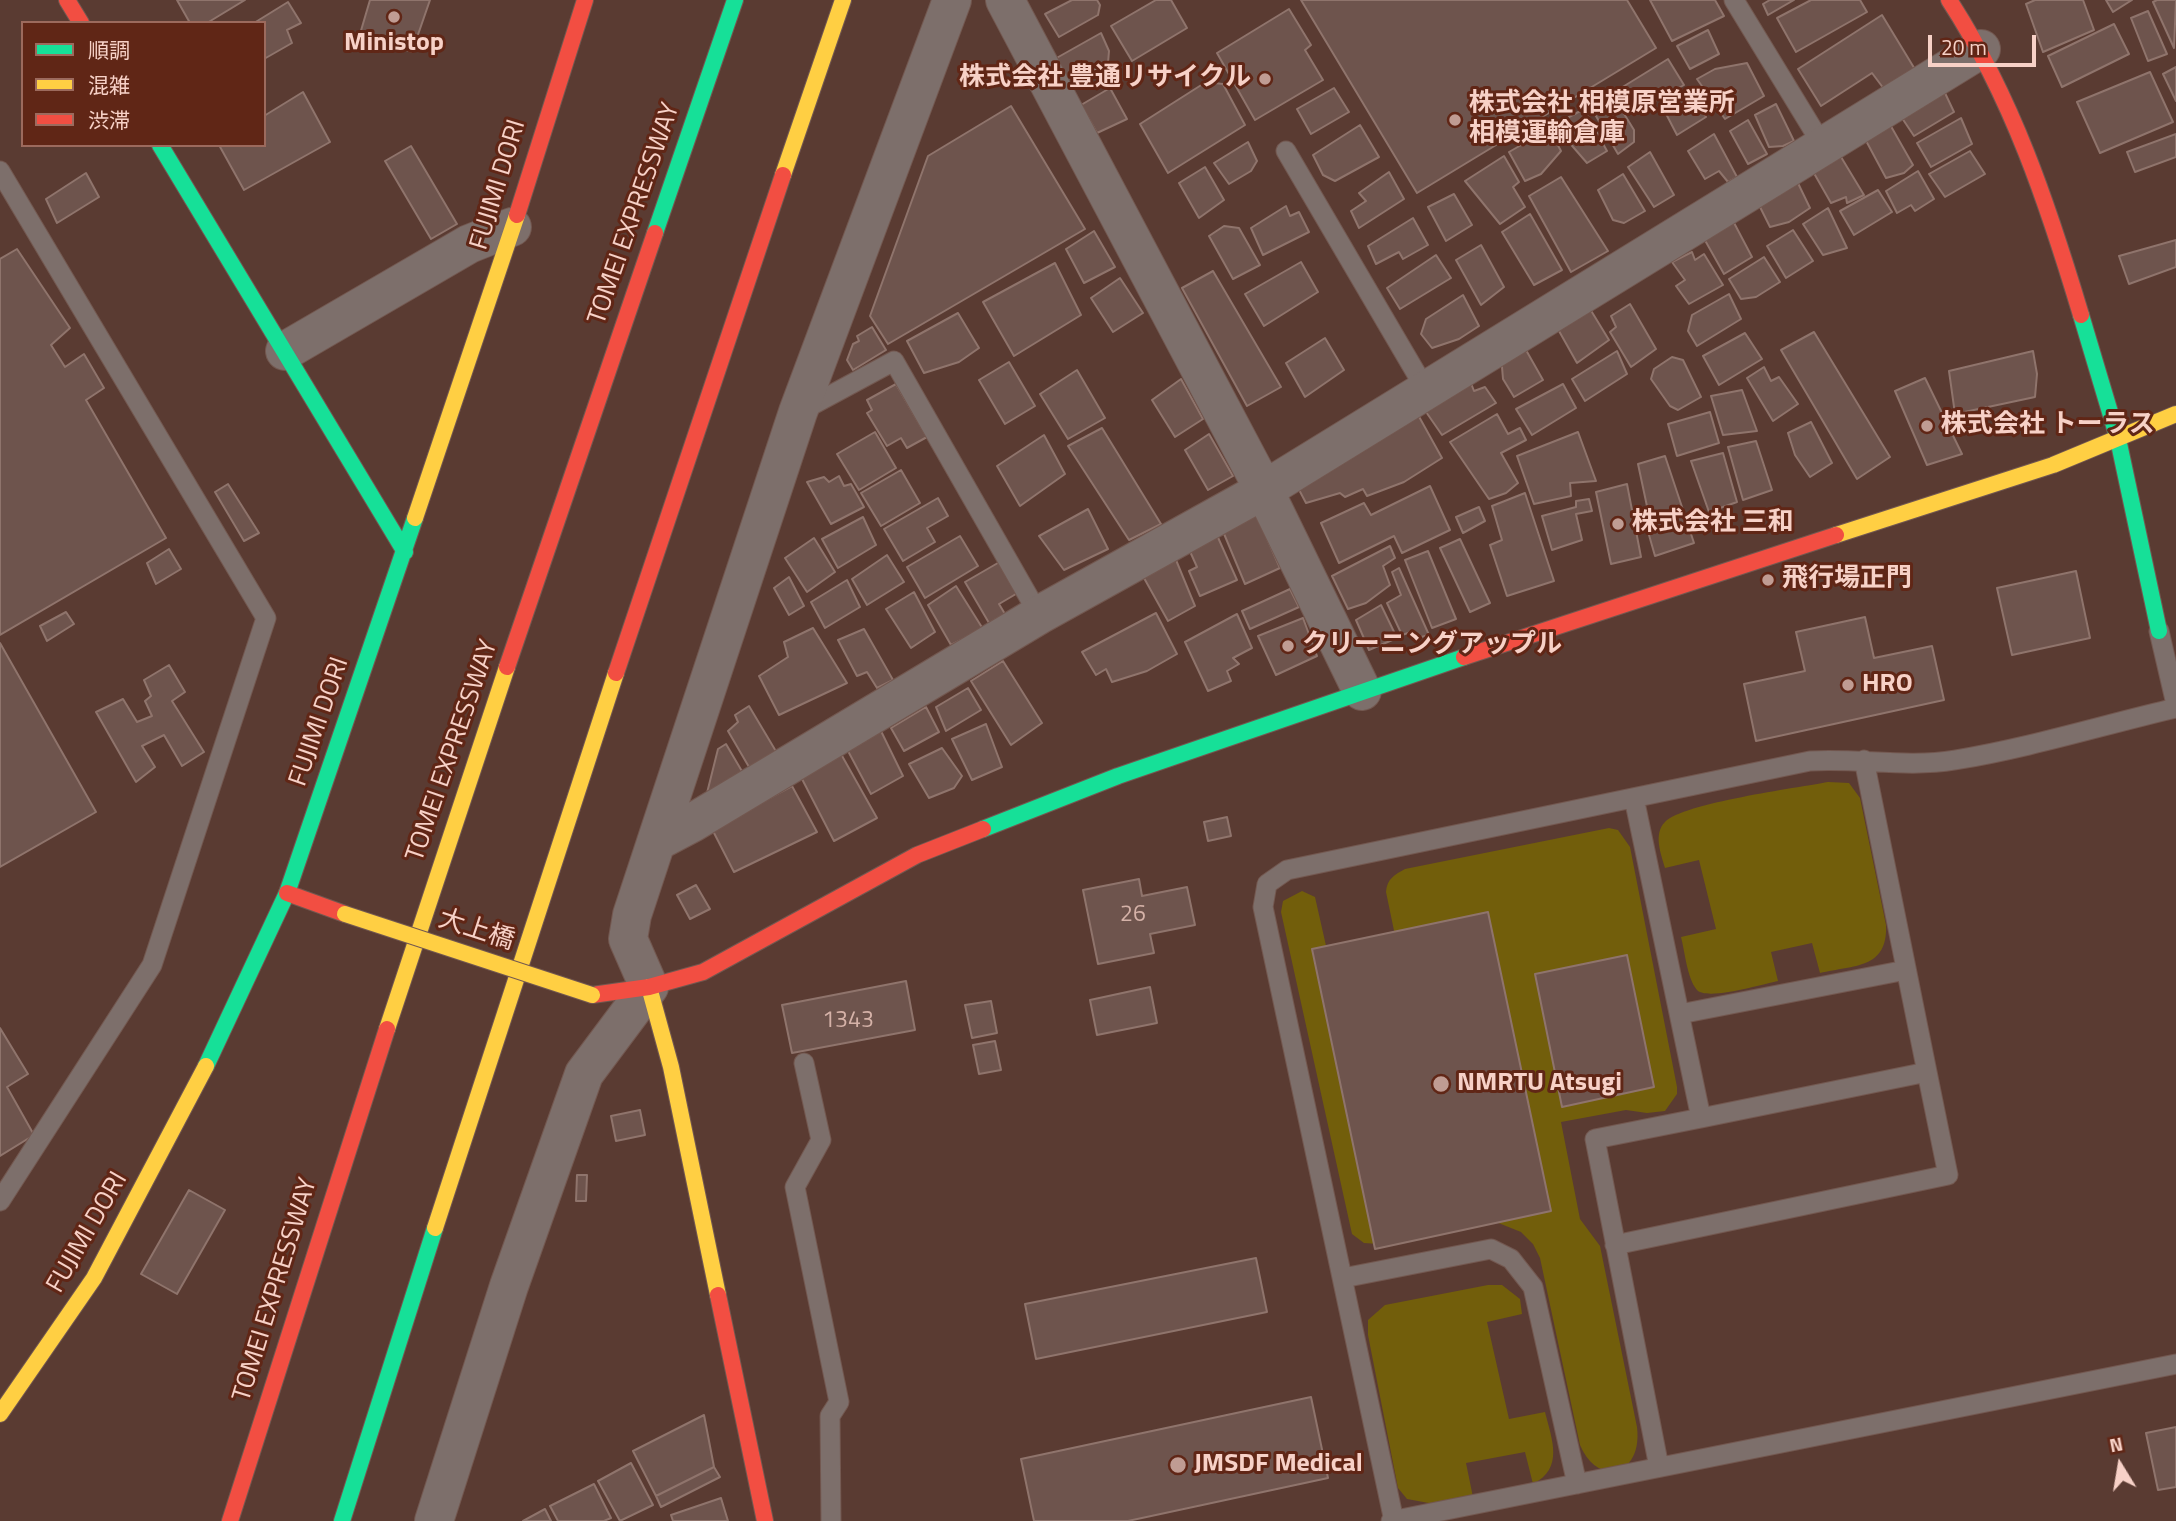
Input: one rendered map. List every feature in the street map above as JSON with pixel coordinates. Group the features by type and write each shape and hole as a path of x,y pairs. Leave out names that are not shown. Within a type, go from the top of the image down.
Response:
{"main road":[{"path":"67,0 80,21"},
{"name":"FUJIMI DORI","path":"0,1414 94,1278 210,1059 287,893 405,552 585,0"},
{"name":"TOMEI EXPRESSWAY","path":"230,1521 338,1174 592,414 735,0"},
{"path":"342,1521 441,1203 676,489 842,0"},
{"path":"1949,0 1981,49 2031,159 2118,439 2159,631"},
{"path":"161,147 405,552"},
{"path":"765,1521 671,1067 649,987 703,972 917,855 1118,776 1362,691 1819,539 2053,466 2176,414"},
{"name":"大上橋","path":"287,893 592,995 649,987"}],"street":[{"path":"434,1521 509,1286 584,1074 649,987 628,939 632,915 799,412 952,0"},
{"path":"1005,0 1264,490 1362,691"},
{"path":"656,842 1039,615 1264,490 1981,49"},
{"path":"285,351 469,244 512,227"}],"lane":[{"path":"1734,0 1823,146"},
{"path":"1286,151 1426,390"},
{"path":"0,171 266,618 152,965 0,1201"},
{"path":"799,412 894,361 1039,615"},
{"path":"2159,631 2176,706 1956,760 1910,764 1864,760 1810,761 1287,870 1267,884 1263,907 1393,1521 2176,1364"},
{"path":"1615,1245 1948,1175 1864,760"},
{"path":"1634,798 1701,1118"},
{"path":"1680,1014 1906,970"},
{"path":"804,1063 821,1140 795,1187 839,1402 830,1416 831,1521"},
{"path":"1659,1467 1595,1139 1927,1072"},
{"path":"1343,1278 1491,1249 1511,1259 1533,1287 1577,1484"}],"shaded area":[{"path":"1828,782 1849,783 1860,798 1886,925 1881,950 1875,957 1856,966 1820,973 1812,943 1771,952 1778,981 1723,993 1703,993 1697,990 1689,972 1681,937 1716,929 1699,860 1665,868 1659,844 1661,827 1676,815 1716,803"},
{"path":"1609,828 1618,830 1630,847 1677,1094 1665,1111 1647,1113 1626,1110 1561,1122 1580,1219 1600,1246 1637,1427 1637,1444 1633,1457 1626,1466 1608,1471 1597,1467 1588,1459 1580,1445 1540,1258 1533,1244 1521,1232 1496,1222 1379,1244 1364,1243 1352,1234 1281,912 1283,901 1302,891 1315,897 1329,959 1397,945 1386,892 1392,878 1405,869"},
{"path":"1488,1285 1502,1285 1520,1299 1522,1314 1487,1322 1509,1419 1545,1412 1553,1452 1549,1470 1533,1484 1525,1452 1466,1463 1473,1497 1434,1504 1407,1499 1398,1488 1368,1335 1368,1320 1385,1305"}],"building":[{"path":"177,0 245,0 210,21 189,21"},
{"name":"Ministop","path":"370,0 430,0 412,52 360,34"},
{"path":"1072,0 1097,0 1100,5 1098,15 1059,37 1045,14"},
{"path":"1156,0 1171,0 1187,28 1132,61 1111,26"},
{"name":"株式会社 相模原営業所 相模運輸倉庫","path":"1301,0 1627,0 1656,48 1417,193"},
{"path":"1650,0 1715,0 1724,16 1672,41"},
{"path":"1770,0 1794,0 1768,15 1763,4"},
{"path":"1811,0 1860,0 1867,12 1796,52 1777,18"},
{"path":"2035,0 2083,0 2094,30 2043,52 2026,4"},
{"path":"2106,0 2132,0 2113,12"},
{"path":"2176,0 2174,48 2153,2"},
{"path":"288,2 301,23 287,30 292,43 266,58 266,21 257,21"},
{"path":"1289,9 1311,45 1305,50 1323,80 1255,120 1217,53"},
{"path":"2148,11 2167,54 2148,61 2131,18"},
{"path":"1882,15 1916,71 1884,89 1872,73 1821,106 1798,69"},
{"path":"2114,24 2129,54 2062,87 2048,56"},
{"path":"1708,30 1719,54 1690,69 1677,46"},
{"path":"1101,33 1109,51 1108,63 1068,84 1053,60"},
{"path":"1668,59 1684,85 1634,113 1621,88"},
{"path":"1747,63 1764,96 1725,119 1697,79 1715,69"},
{"path":"2176,67 2176,101 2163,74"},
{"path":"2150,72 2173,122 2100,153 2077,102"},
{"path":"1206,82 1223,84 1245,125 1168,173 1140,124"},
{"path":"1110,88 1127,119 1097,133 1081,105"},
{"path":"1334,88 1349,112 1311,134 1297,109"},
{"path":"1610,91 1634,130 1634,142 1618,154 1589,104"},
{"path":"303,92 330,142 244,190 220,147 266,147 266,115"},
{"path":"1693,92 1706,117 1677,135 1663,108"},
{"path":"1945,93 1954,112 1914,136 1902,118"},
{"path":"1776,104 1794,141 1783,146 1769,147 1755,115"},
{"path":"1011,106 1085,229 888,344 870,316 928,156"},
{"path":"1584,109 1607,151 1587,163 1554,125"},
{"path":"1961,118 1972,144 1931,167 1917,143"},
{"path":"1748,120 1767,154 1748,164 1730,131"},
{"path":"1888,121 1913,165 1904,173 1886,178 1864,137"},
{"path":"1360,125 1379,157 1335,181 1323,175 1313,155"},
{"path":"1549,129 1561,151 1541,174 1525,181 1509,152"},
{"path":"1714,134 1737,177 1728,182 1719,171 1705,179 1688,151"},
{"path":"2176,134 2176,157 2135,172 2127,152"},
{"path":"1248,142 1257,161 1251,171 1229,184 1214,163"},
{"path":"411,146 457,224 431,239 385,161"},
{"path":"1970,151 1985,174 1945,197 1929,174"},
{"path":"1650,152 1674,195 1654,207 1628,167"},
{"path":"1838,152 1864,195 1847,203 1846,197 1831,203 1811,168"},
{"path":"1504,156 1519,182 1513,187 1525,207 1500,224 1465,181"},
{"path":"1205,167 1224,200 1199,218 1179,183"},
{"path":"1918,171 1934,199 1915,211 1911,205 1897,213 1886,191"},
{"path":"1389,172 1404,199 1359,228 1351,211 1366,201 1359,193"},
{"path":"86,173 99,197 57,223 46,199"},
{"path":"1623,174 1645,211 1624,223 1613,220 1598,190"},
{"path":"1561,177 1608,251 1571,272 1529,196"},
{"path":"1796,179 1810,208 1789,222 1770,227 1758,203"},
{"path":"1878,190 1892,212 1854,235 1840,211"},
{"path":"1454,194 1472,225 1446,241 1428,207"},
{"path":"1286,206 1290,216 1299,212 1309,232 1263,255 1251,228"},
{"path":"1828,208 1847,248 1823,255 1803,224"},
{"path":"1530,214 1562,270 1534,285 1502,232"},
{"path":"1413,218 1428,245 1403,259 1399,252 1376,264 1368,246"},
{"path":"1732,219 1752,257 1724,274 1702,235"},
{"path":"1224,226 1239,228 1260,265 1233,279 1209,236"},
{"path":"1793,230 1813,261 1786,278 1767,246"},
{"path":"1094,231 1115,267 1084,283 1066,249"},
{"path":"2176,240 2176,267 2129,284 2119,256"},
{"path":"1481,245 1504,287 1481,305 1456,260"},
{"path":"17,249 70,328 51,345 65,367 84,354 104,388 86,400 166,538 0,635 0,259"},
{"path":"1692,252 1695,260 1704,254 1723,285 1689,304 1676,286 1685,280 1672,262"},
{"path":"1436,255 1451,278 1400,309 1387,288"},
{"path":"1764,257 1780,282 1756,297 1741,299 1729,279"},
{"path":"1301,262 1318,292 1264,326 1245,294"},
{"path":"1055,263 1081,315 1014,356 983,302"},
{"path":"1213,271 1281,387 1247,406 1182,288"},
{"path":"1120,278 1143,313 1113,332 1091,298"},
{"path":"1729,294 1741,319 1697,346 1688,331 1692,315"},
{"path":"1463,295 1479,326 1459,339 1432,348 1421,334 1426,319"},
{"path":"1587,304 1609,340 1577,363 1559,331"},
{"path":"1630,304 1656,349 1631,367 1610,332 1616,327 1611,316"},
{"path":"958,313 979,348 959,362 924,373 907,341"},
{"path":"872,327 886,350 853,370 847,360 853,344 859,341 857,336"},
{"path":"1814,332 1890,457 1857,479 1781,350"},
{"path":"1745,333 1762,359 1719,385 1703,356"},
{"path":"1325,338 1344,370 1305,397 1286,363"},
{"path":"1522,343 1543,380 1514,397 1503,379 1501,355"},
{"path":"1617,351 1627,374 1585,401 1572,379"},
{"path":"2033,351 2037,374 2035,397 1955,414 1949,371"},
{"path":"1672,357 1683,360 1701,397 1678,410 1670,406 1651,379 1654,369"},
{"path":"1009,362 1035,406 1005,424 979,380"},
{"path":"1764,367 1771,381 1779,377 1798,404 1773,421 1747,378"},
{"path":"1077,370 1105,418 1068,439 1040,394"},
{"path":"1469,378 1474,391 1485,387 1496,403 1442,435 1424,409"},
{"path":"1925,378 1962,454 1927,465 1895,391"},
{"path":"1181,379 1203,419 1175,437 1152,400"},
{"path":"896,384 927,437 907,448 901,438 887,446 867,413 872,410 867,400"},
{"path":"1563,384 1576,408 1532,435 1516,409"},
{"path":"1742,390 1757,431 1723,435 1711,396"},
{"path":"1710,412 1719,443 1677,456 1668,424"},
{"path":"1417,413 1442,458 1404,482 1367,496 1363,489 1345,497 1340,493 1306,503 1296,484"},
{"path":"1497,414 1508,434 1520,428 1526,440 1501,453 1518,483 1506,493 1489,499 1450,442"},
{"path":"1811,422 1832,463 1810,477 1795,455 1788,433"},
{"path":"1102,428 1161,524 1129,540 1068,446"},
{"path":"875,432 896,468 859,490 837,454"},
{"path":"1578,432 1596,481 1570,483 1571,496 1534,504 1517,456"},
{"path":"1209,434 1233,476 1208,490 1185,450"},
{"path":"1044,435 1065,474 1020,506 997,466"},
{"path":"1756,441 1772,490 1743,500 1728,447"},
{"path":"1723,453 1737,502 1709,512 1691,461"},
{"path":"1665,456 1694,543 1655,556 1647,528 1651,525 1638,464"},
{"path":"901,470 920,503 881,526 861,493"},
{"path":"839,476 844,486 851,484 864,507 831,524 807,482 824,477 829,482"},
{"path":"228,484 259,533 244,541 215,492"},
{"path":"1627,484 1641,557 1611,564 1596,492"},
{"path":"1430,486 1450,530 1402,553 1394,536 1339,563 1321,523 1364,503 1371,515"},
{"path":"1525,493 1554,581 1507,596 1490,545 1502,540 1492,506"},
{"path":"938,498 948,516 927,528 935,542 903,561 884,529"},
{"path":"1589,499 1592,511 1576,514 1582,540 1552,550 1542,516 1576,507 1576,501"},
{"path":"1479,507 1485,521 1463,533 1456,517"},
{"path":"1088,509 1108,549 1064,570 1039,536"},
{"path":"1256,513 1280,568 1245,584 1222,529"},
{"path":"863,517 876,545 838,568 822,539"},
{"path":"1216,533 1237,580 1200,596 1189,571 1197,567 1188,547"},
{"path":"960,536 978,566 925,598 907,567"},
{"path":"814,538 835,572 807,592 785,558"},
{"path":"1460,539 1490,603 1470,612 1440,548"},
{"path":"1390,546 1395,558 1383,566 1390,585 1366,603 1348,609 1332,576"},
{"path":"169,549 181,569 156,584 147,563"},
{"path":"1428,551 1456,619 1432,628 1405,560"},
{"path":"887,555 904,582 867,605 852,579"},
{"path":"1003,560 1021,591 999,604 1005,614 989,623 965,582"},
{"path":"1176,560 1195,606 1168,621 1144,578"},
{"path":"1399,568 1429,635 1417,638 1414,631 1402,635 1387,603 1401,595 1392,572"},
{"path":"2076,571 2090,638 2012,655 1997,588"},
{"path":"789,577 804,606 789,615 774,588"},
{"path":"847,580 860,607 825,628 811,602"},
{"path":"956,586 983,629 951,645 928,605"},
{"path":"1290,589 1299,607 1250,629 1242,611"},
{"path":"914,592 935,632 911,648 886,609"},
{"path":"1381,605 1397,638 1369,650 1356,620"},
{"path":"66,612 74,624 47,641 40,626"},
{"path":"1156,613 1177,654 1147,671 1112,682 1106,669 1096,675 1082,652"},
{"path":"1237,614 1252,648 1233,658 1239,664 1227,671 1231,681 1208,691 1185,642"},
{"path":"1865,617 1874,658 1932,646 1944,700 1756,741 1744,684 1805,671 1796,632"},
{"name":"クリーニングアップル","path":"1303,618 1317,656 1276,675 1258,636"},
{"path":"813,628 847,683 779,715 759,676 788,657 784,642"},
{"path":"864,629 893,680 877,688 867,672 857,676 838,640"},
{"path":"0,643 96,812 0,867"},
{"path":"1003,661 1042,723 1011,745 971,681"},
{"path":"169,665 185,692 172,701 204,752 182,766 164,735 142,746 155,767 136,782 96,712 123,699 137,722 152,716 145,701 151,696 144,680"},
{"path":"968,688 981,710 946,731 936,707"},
{"path":"749,706 777,753 749,767 728,731 738,722 735,715"},
{"path":"926,707 939,732 904,751 891,728"},
{"path":"986,724 1002,767 972,780 952,739"},
{"path":"880,729 903,776 871,794 848,751"},
{"path":"726,744 743,773 707,793 718,749"},
{"path":"942,748 962,776 954,788 929,798 909,764"},
{"path":"841,754 877,818 834,841 801,777"},
{"path":"792,786 817,832 734,872 712,829"},
{"path":"1227,817 1231,836 1208,841 1204,822"},
{"path":"1139,879 1142,896 1187,887 1195,925 1150,934 1154,953 1098,964 1083,890"},
{"path":"696,885 710,909 690,919 677,895"},
{"path":"1488,912 1551,1211 1375,1249 1312,949"},
{"path":"1627,955 1654,1087 1562,1107 1535,974"},
{"path":"906,981 915,1030 792,1053 782,1005"},
{"path":"1150,987 1157,1023 1097,1035 1090,1000"},
{"path":"991,1001 997,1033 972,1038 965,1005"},
{"path":"0,1028 28,1074 7,1087 34,1135 0,1156"},
{"path":"995,1041 1001,1070 979,1074 973,1045"},
{"path":"640,1110 645,1135 616,1141 611,1116"},
{"path":"577,1175 587,1175 586,1201 576,1201"},
{"path":"189,1190 225,1210 177,1294 141,1274"},
{"path":"1256,1258 1267,1312 1036,1359 1025,1304"},
{"path":"1311,1397 1328,1478 1128,1521 1034,1521 1021,1459"},
{"path":"704,1415 714,1467 656,1496 633,1451"},
{"path":"2176,1427 2176,1487 2158,1490 2146,1433"},
{"path":"631,1463 653,1505 620,1521 598,1481"},
{"path":"714,1467 720,1477 661,1507 656,1496"},
{"path":"594,1484 611,1518 604,1521 558,1521 550,1506"},
{"path":"721,1498 728,1521 673,1521 671,1515"},
{"path":"545,1509 551,1521 523,1521"}],"traffic: fast":[{"path":"655,233 735,0"},
{"path":"161,147 405,552"},
{"path":"2081,315 2118,439 2159,631"},
{"path":"206,1066 287,893 415,518"},
{"path":"983,829 1118,776 1464,657"},
{"path":"342,1521 435,1228"}],"traffic: slow":[{"path":"783,175 843,0"},
{"path":"415,518 517,215"},
{"path":"1836,535 2053,465 2176,414"},
{"path":"387,1029 507,667"},
{"path":"435,1228 616,673"},
{"path":"345,914 592,995"},
{"path":"649,987 671,1067 718,1295"},
{"path":"0,1414 94,1278 206,1066"}],"traffic: jam":[{"path":"67,0 80,21"},
{"path":"517,215 585,0"},
{"path":"1949,0 1992,75 2010,113 2041,193 2081,315"},
{"path":"616,673 783,175"},
{"path":"507,667 655,233"},
{"path":"1464,657 1836,535"},
{"path":"592,995 649,987 703,972 917,855 983,829"},
{"path":"287,893 345,914"},
{"path":"230,1521 387,1029"},
{"path":"718,1295 765,1521"}],"place":[{"name":"Ministop","path":"394,17"},
{"name":"株式会社 豊通リサイクル","path":"1265,79"},
{"name":"株式会社 相模原営業所 相模運輸倉庫","path":"1455,120"},
{"name":"株式会社 トーラス","path":"1927,426"},
{"name":"株式会社 三和","path":"1618,524"},
{"name":"飛行場正門","path":"1768,580"},
{"name":"クリーニングアップル","path":"1288,646"},
{"name":"HRO","path":"1848,685"},
{"name":"NMRTU Atsugi","path":"1441,1084"},
{"name":"JMSDF Medical","path":"1178,1465"}]}
